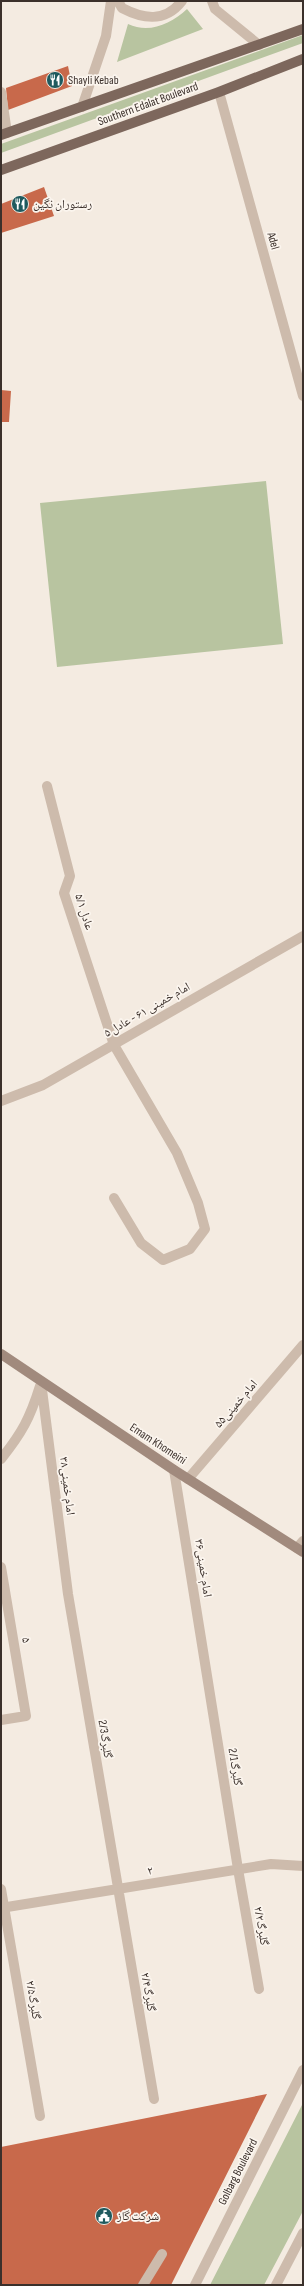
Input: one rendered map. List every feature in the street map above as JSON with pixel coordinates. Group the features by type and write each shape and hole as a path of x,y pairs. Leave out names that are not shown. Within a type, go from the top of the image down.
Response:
{"main road":[{"name":"Southern Edalat Boulevard","path":"4,134 303,29"},
{"name":"Southern Edalat Boulevard","path":"1,170 219,92 303,60"},
{"name":"Emam Khomeini","path":"1,1354 174,1470 301,1547"}],"street":[{"path":"82,107 106,36 111,1"},
{"path":"118,1 122,8 150,18 167,14 182,1"},
{"path":"212,1 215,8 259,45"},
{"path":"1,92 4,134"},
{"name":"Adel","path":"219,92 303,396"},
{"name":"عادل ۵/۱","path":"47,786 70,876 64,893 114,1045 177,1153 198,1203 205,1230 190,1249 163,1260 141,1243 114,1198"},
{"name":"امام خمینی ۶۱ - عادل ۵","path":"1,1101 43,1085 303,936"},
{"name":"امام خمینی۵۵","path":"188,1479 303,1346"},
{"path":"1,1459 21,1435 33,1409 41,1382"},
{"name":"امام خمینی۳۸","path":"41,1382 68,1594"},
{"name":"امام خمینی۳۶","path":"174,1470 206,1669"},
{"name":"۵","path":"1,1567 26,1716 1,1720"},
{"name":"2/3گلبرگ","path":"68,1594 117,1889"},
{"name":"2/1گلبرگ","path":"206,1669 238,1869"},
{"name":"۲","path":"2,1908 271,1864 303,1866"},
{"name":"گلبرگ۲/۲","path":"238,1869 259,1988"},
{"name":"گلبرگ۲/۵","path":"1,1889 2,1908 40,2116"},
{"name":"گلبرگ۲/۴","path":"117,1889 154,2099"},
{"name":"Golbarg Boulevard","path":"195,2285 303,2070"},
{"path":"276,2285 303,2233"},
{"path":"142,2285 162,2254"}],"green space":[{"path":"187,9 203,29 117,62 128,24 136,27 152,28 167,23"},
{"path":"303,35 303,43 1,153 1,144"},
{"path":"266,481 283,644 57,667 40,503"},
{"path":"303,2103 303,2211 264,2285 210,2285"}],"building":[{"path":"68,66 72,86 8,110 6,88"},
{"path":"44,187 54,216 1,233 1,204"},
{"path":"1,390 11,391 9,422 1,422"},
{"name":"شرکت گاز","path":"267,2094 171,2285 1,2285 1,2147"}],"place":[{"name":"Shayli Kebab","path":"55,80"},
{"name":"رستوران نگین","path":"20,204"},
{"name":"شرکت گاز","path":"104,2216"}]}
